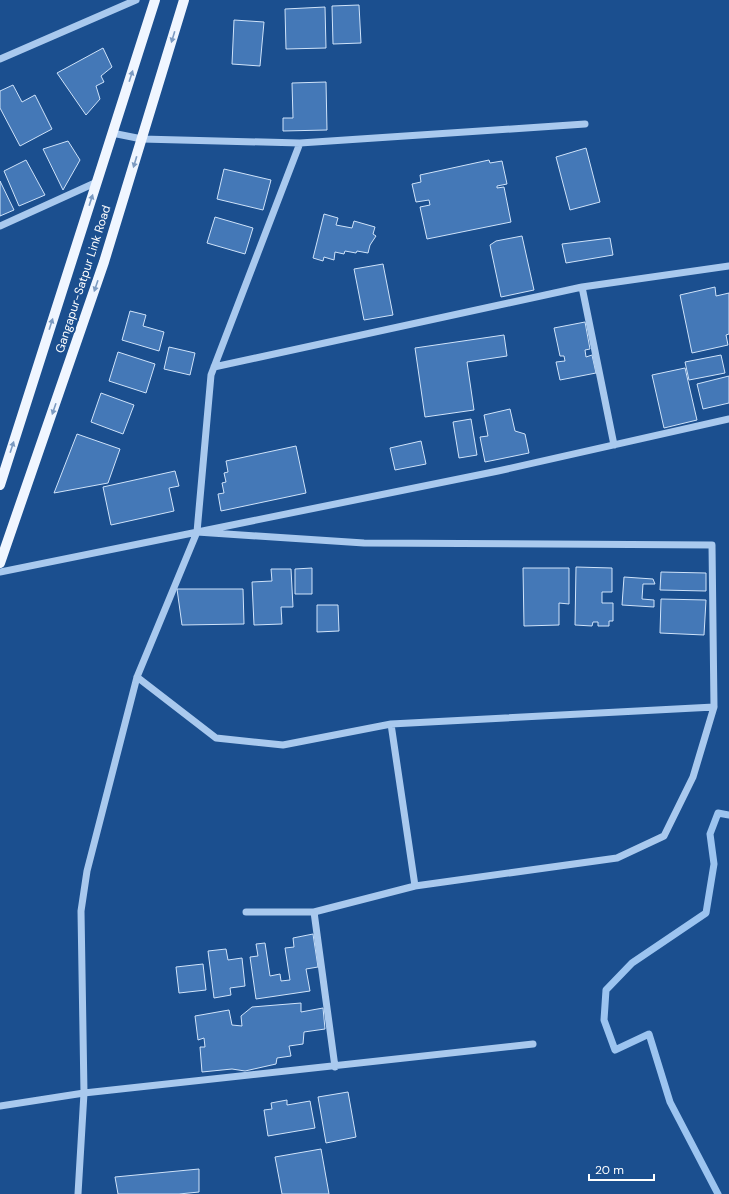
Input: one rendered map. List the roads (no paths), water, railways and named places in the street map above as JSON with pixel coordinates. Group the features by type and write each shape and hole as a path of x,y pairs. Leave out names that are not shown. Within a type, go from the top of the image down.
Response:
{"main road":[{"name":"Gangapur-Satpur Link Road","path":"0,484 155,0"},
{"name":"Gangapur-Satpur Link Road","path":"0,563 104,262 184,0"}],"street":[{"path":"0,59 136,0"},
{"path":"112,133 142,139 300,143 585,124"},
{"path":"78,1194 84,1093 81,911 87,871 137,677 197,532 211,374 300,143"},
{"path":"0,226 97,182"},
{"path":"214,367 582,286 729,266"},
{"path":"582,286 614,445"},
{"path":"0,572 498,471 729,419"},
{"path":"197,532 364,543 712,545 714,707 693,777 664,836 617,858 415,886 314,912 246,912"},
{"path":"137,677 216,738 283,745 390,724 714,707"},
{"path":"390,724 415,886"},
{"path":"314,912 335,1067"},
{"path":"0,1106 84,1093 335,1067 533,1044"}],"waterway":[{"path":"718,1194 670,1102 649,1034 615,1050 604,1020 606,990 632,963 706,913 714,864 710,834 718,813 729,815"}]}
